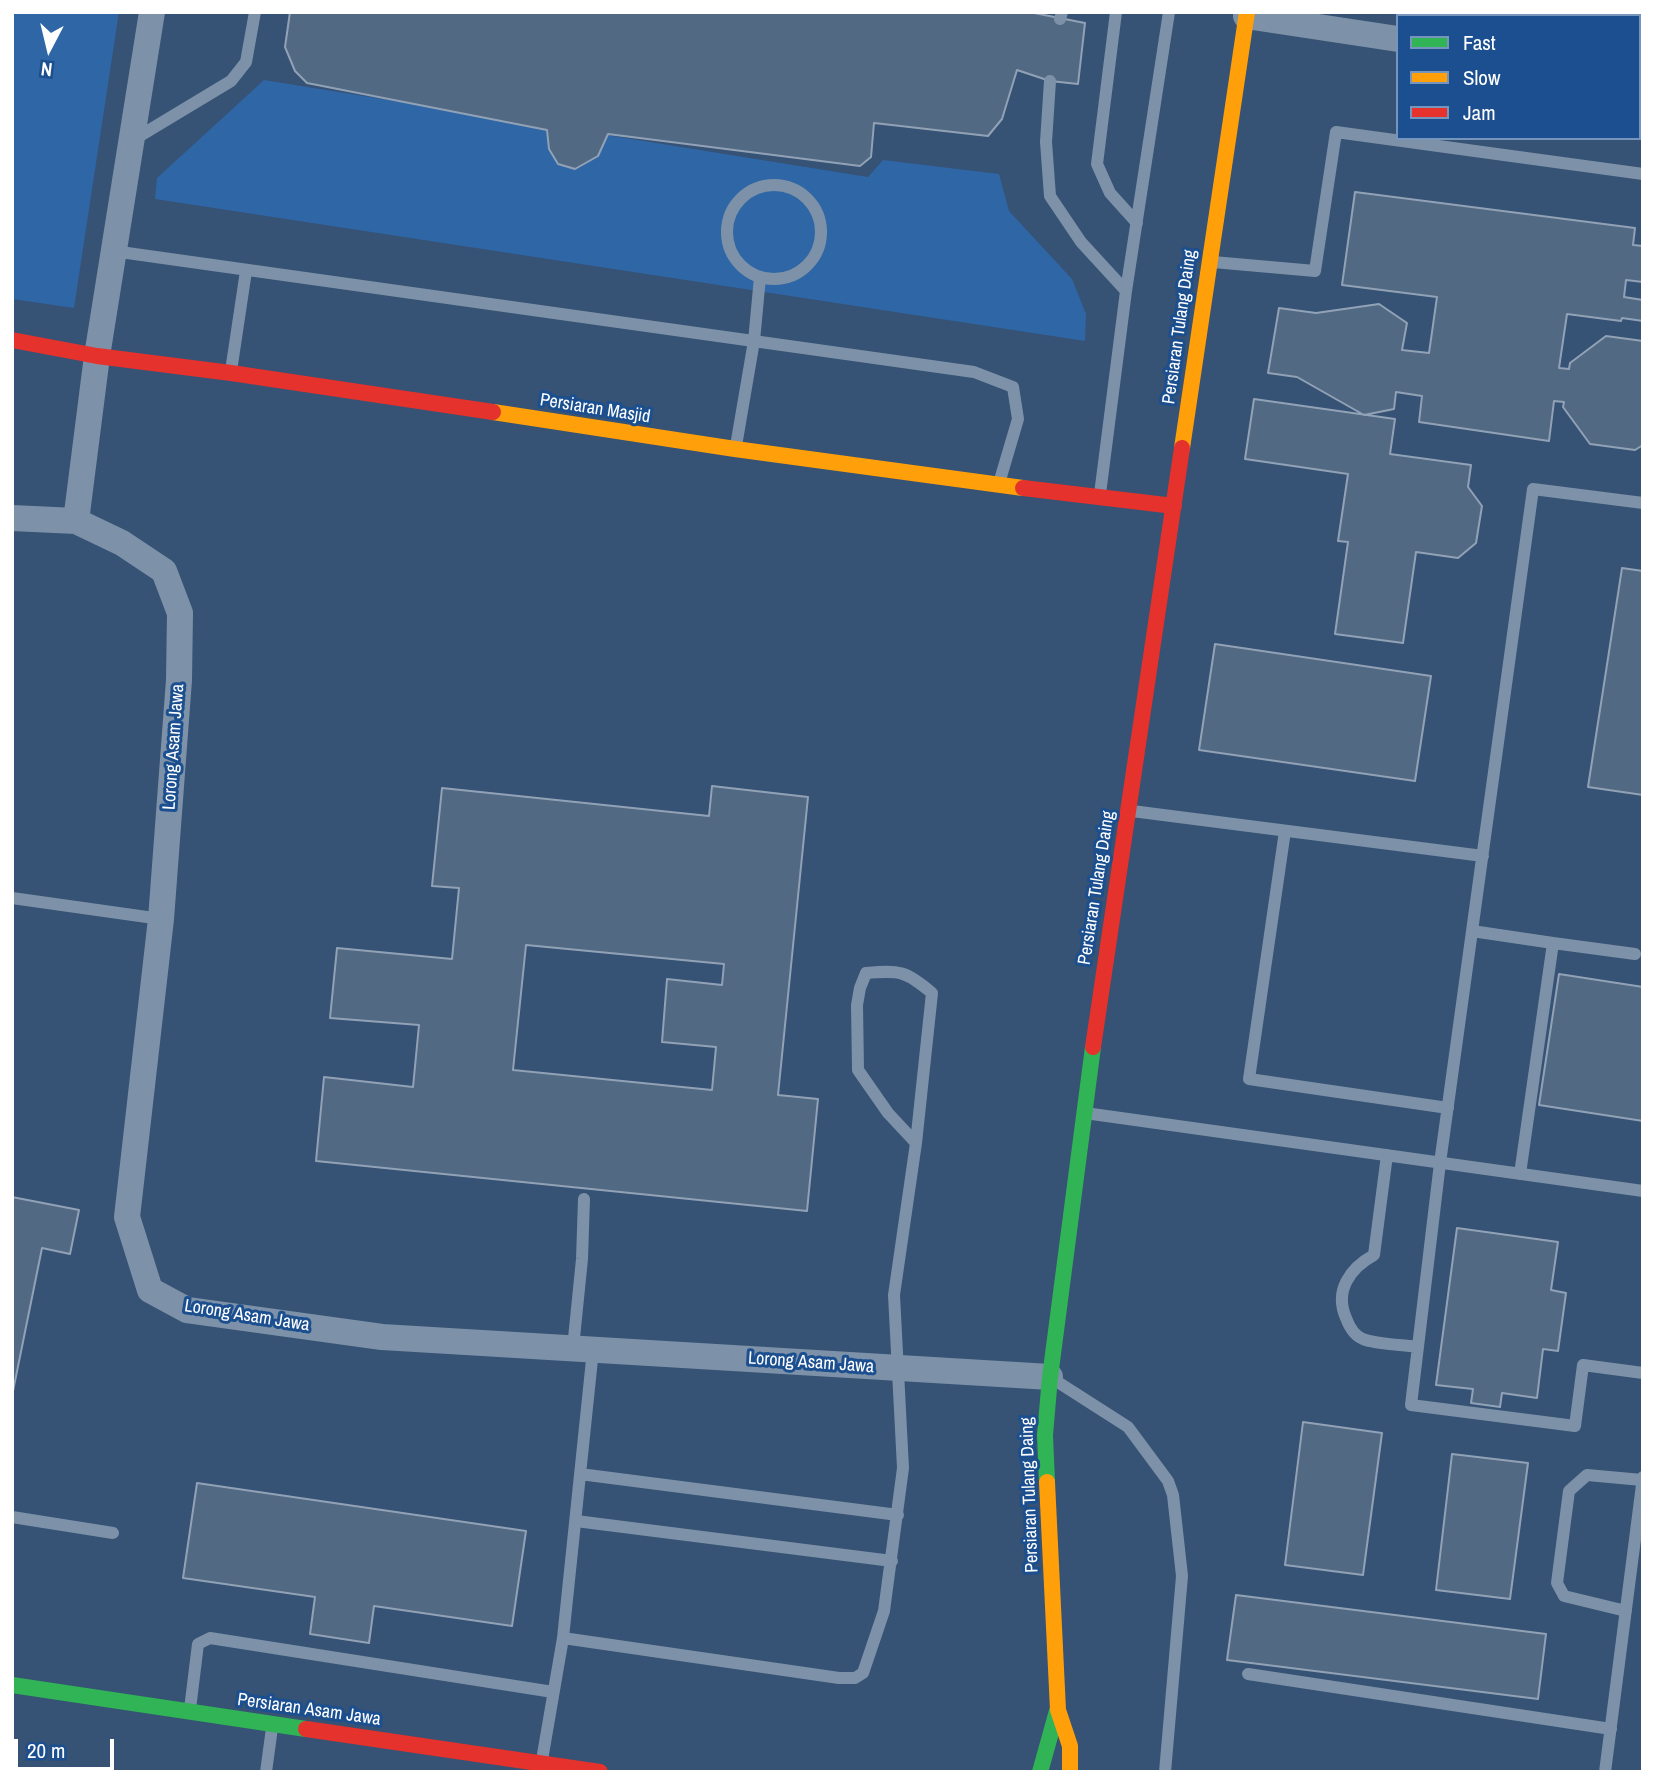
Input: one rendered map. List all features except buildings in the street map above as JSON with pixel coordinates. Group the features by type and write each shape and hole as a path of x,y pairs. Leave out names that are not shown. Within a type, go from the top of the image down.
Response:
{"street":[{"path":"76,521 97,356 152,12"},
{"path":"1246,14 1396,39"},
{"name":"Persiaran Tulang Daing","path":"1070,1772 1070,1746 1058,1710 1045,1435 1050,1377 1083,1112 1246,14"},
{"name":"Persiaran Masjid","path":"12,341 97,356 231,373 735,449 1174,506"},
{"name":"Lorong Asam Jawa","path":"12,518 76,521 122,543 164,570 180,613 179,680 161,919 127,1217 150,1290 187,1310 382,1337 1050,1377"},
{"name":"Persiaran Asam Jawa","path":"12,1685 273,1724 504,1765 542,1764 600,1772"},
{"path":"1040,1772 1058,1710"}],"lane":[{"path":"131,141 231,81 246,62 255,12"},
{"path":"1116,12 1097,164 1110,192 1137,223"},
{"path":"1100,498 1126,290 1169,12"},
{"path":"1050,81 1046,142 1051,196 1081,242 1126,290"},
{"path":"1209,262 1315,271 1336,132 1643,174"},
{"path":"772,186 788,188 801,194 812,204 819,217 822,231 819,246 813,259 803,270 775,279 760,277 746,270 735,258 728,243 727,226 732,211 742,198 755,189 772,186"},
{"path":"113,251 974,372 1013,387 1018,419 999,484"},
{"path":"231,373 246,271"},
{"path":"735,449 754,341 760,277"},
{"path":"1643,503 1533,488 1440,1163 1411,1405 1575,1426 1583,1365 1643,1373"},
{"path":"1128,810 1483,856"},
{"path":"1285,831 1249,1079 1448,1108"},
{"path":"12,898 161,919"},
{"path":"1472,931 1634,954"},
{"path":"1520,1174 1553,943"},
{"path":"563,1638 839,1678 855,1678 863,1674 884,1611 903,1468 894,1295 916,1143 932,993 911,975 888,971 866,973 857,1005 858,1070 888,1113 916,1143"},
{"path":"1083,1112 1643,1192"},
{"path":"1387,1155 1374,1255 1361,1262 1344,1285 1343,1311 1354,1332 1363,1339 1418,1347"},
{"path":"542,1764 563,1638 580,1475 584,1199"},
{"path":"1050,1377 1128,1427 1168,1481 1173,1495 1182,1576 1165,1772"},
{"path":"580,1475 898,1515"},
{"path":"1605,1772 1611,1729 1643,1479 1587,1475 1569,1491 1557,1583 1564,1596 1626,1611"},
{"path":"12,1517 113,1533"},
{"path":"576,1521 892,1561"},
{"path":"190,1712 198,1644 210,1638 554,1692"},
{"path":"1248,1674 1611,1729"},
{"path":"266,1772 273,1724"}],"shaded area":[{"path":"12,12 119,12 74,308 12,299"},
{"path":"264,80 868,177 883,160 999,174 1009,211 1072,279 1086,314 1085,341 155,199 157,178"}],"traffic: fast":[{"path":"1047,1482 1045,1435 1050,1377 1093,1047"},
{"path":"12,1685 306,1729"},
{"path":"1040,1772 1057,1711"}],"traffic: slow":[{"path":"1182,448 1247,12"},
{"path":"493,412 735,449 1023,488"},
{"path":"1047,1482 1058,1710 1070,1746 1070,1772"}],"traffic: jam":[{"path":"12,340 97,356 493,412"},
{"path":"1093,1047 1182,448"},
{"path":"1023,488 1174,506"},
{"path":"306,1729 600,1772"}]}
